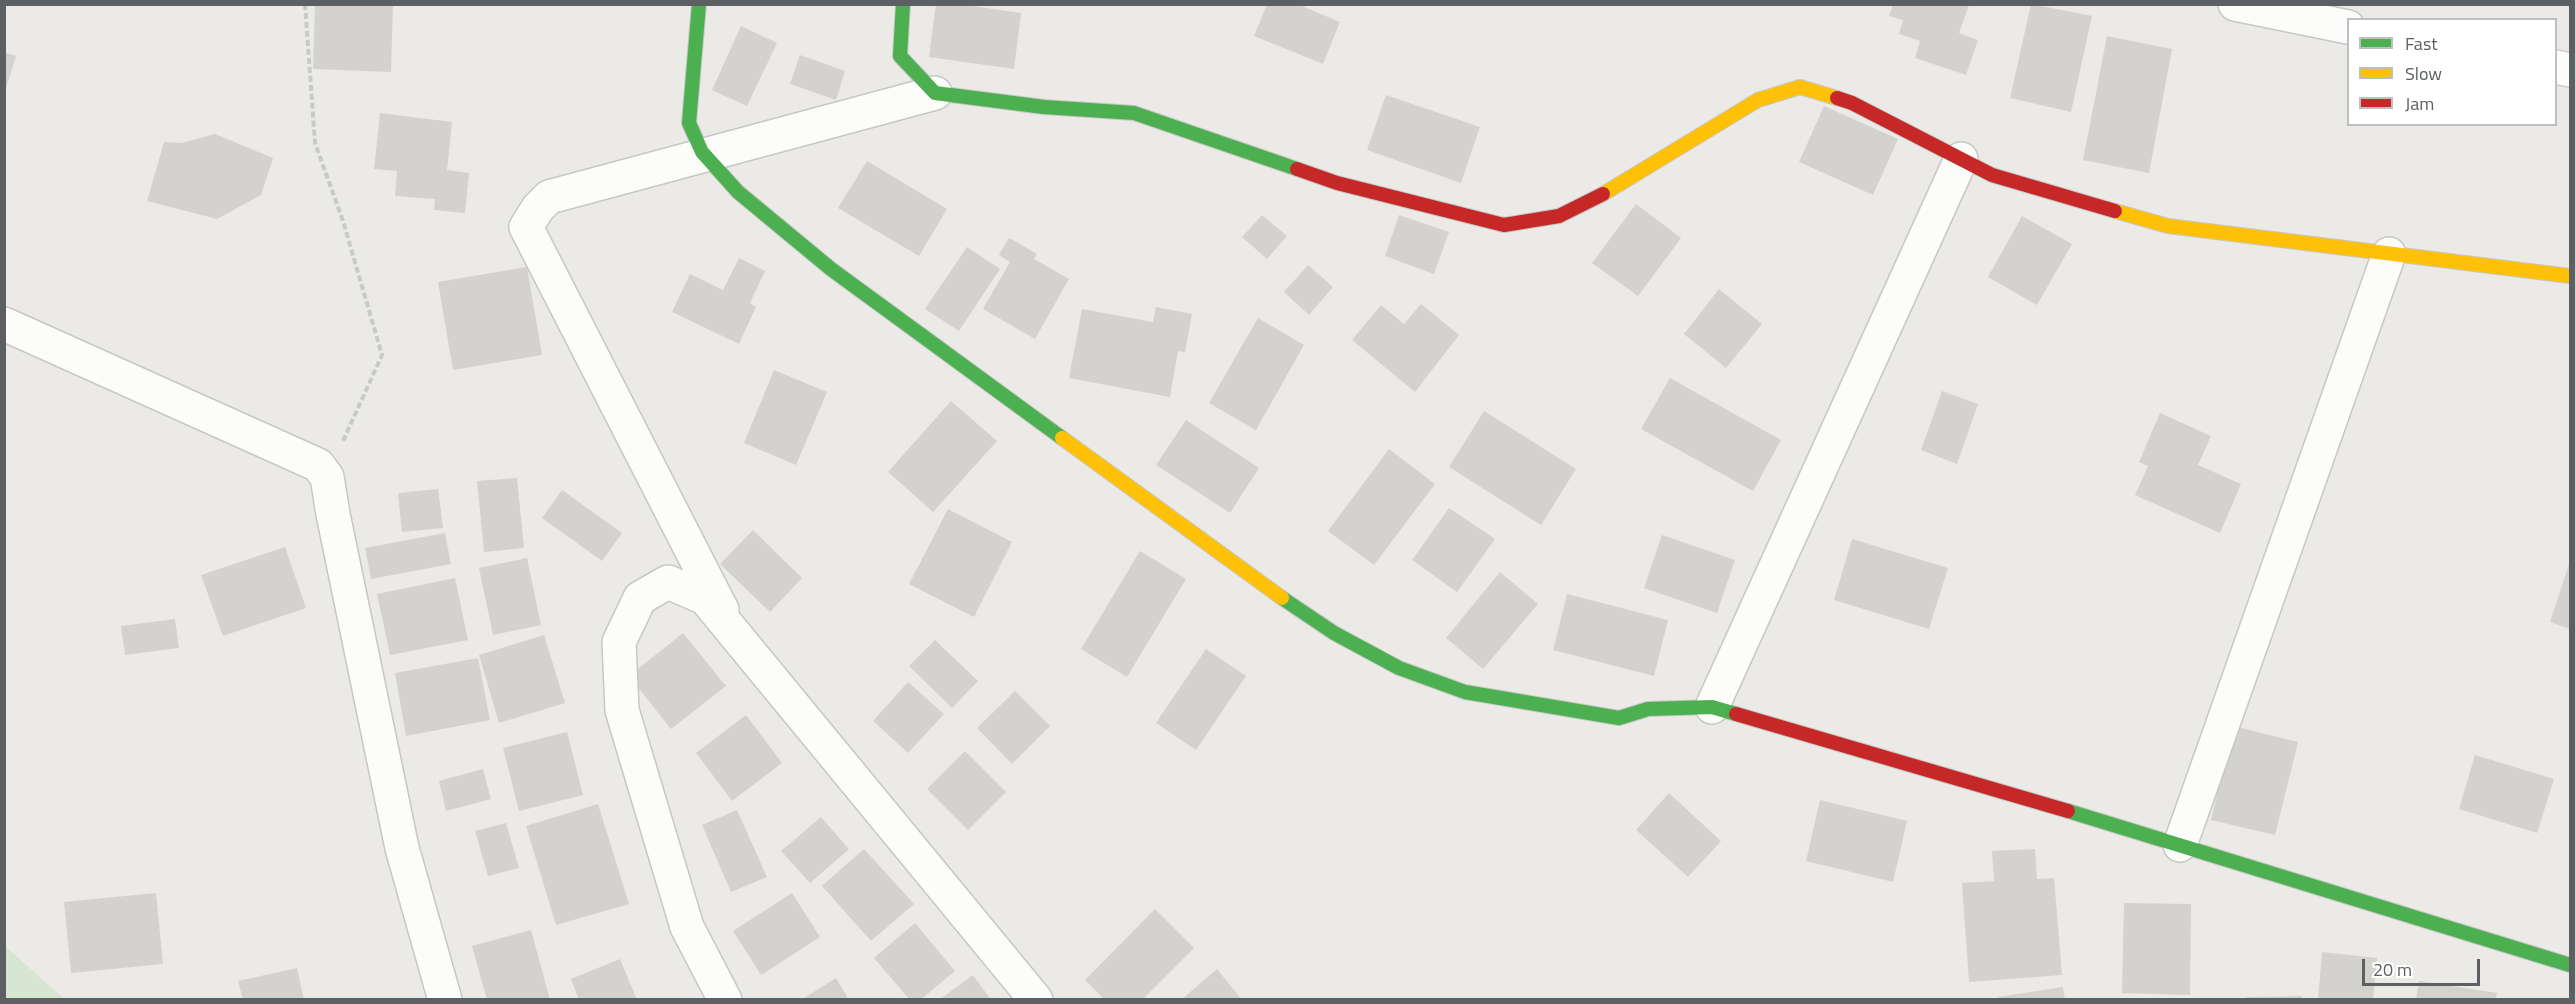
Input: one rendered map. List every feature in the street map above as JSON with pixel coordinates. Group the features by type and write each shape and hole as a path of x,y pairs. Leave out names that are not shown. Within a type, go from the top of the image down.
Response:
{"street":[{"path":"699,4 689,123 706,156 738,192 831,269 1256,579 1343,638 1399,668 1477,694 1619,718 1648,708 1712,706 2180,845 2571,965"},
{"path":"903,4 900,56 935,93"},
{"path":"2235,4 2347,27"},
{"path":"732,631 526,227 538,208 549,197 935,93 1044,107 1134,113 1337,183 1504,225 1559,216 1619,186 1758,100 1800,87 1852,103 1992,175 2168,226 2571,276"},
{"path":"1712,706 1961,159"},
{"path":"2180,845 2389,254"},
{"path":"4,324 318,465 327,477 402,848 445,999"},
{"path":"725,999 687,927 622,710 620,642 640,598 668,582 705,598 1036,999"}],"path":[{"path":"305,4 315,143 343,221 382,355 327,477"}],"green space":[{"path":"5,946 62,997 64,999 5,999"}],"building":[{"path":"315,4 393,4 391,72 313,69"},
{"path":"936,4 959,4 1021,13 1014,69 929,57"},
{"path":"1267,4 1297,4 1340,22 1323,64 1254,36"},
{"path":"2031,4 2092,16 2071,112 2010,98"},
{"path":"1893,5 1969,5 1959,33 1978,40 1966,75 1915,58 1920,41 1899,34 1903,20 1889,16"},
{"path":"741,26 777,43 747,106 712,90"},
{"path":"2107,36 2172,49 2149,173 2083,160"},
{"path":"4,52 16,56 5,91 4,91"},
{"path":"800,55 845,71 836,100 790,84"},
{"path":"1386,95 1480,127 1461,183 1367,150"},
{"path":"1824,106 1898,139 1873,195 1799,162"},
{"path":"380,113 452,122 447,170 469,173 465,213 434,210 435,199 395,196 397,171 374,169"},
{"path":"215,134 273,158 261,195 217,219 147,201 164,142 182,143"},
{"path":"867,161 947,209 919,256 838,208"},
{"path":"1636,204 1681,238 1638,296 1592,263"},
{"path":"1262,215 1287,236 1267,259 1242,237"},
{"path":"1399,215 1449,232 1434,274 1385,256"},
{"path":"2022,216 2072,244 2037,305 1988,277"},
{"path":"1009,238 1037,254 1034,259 1069,279 1035,339 983,309 1010,262 999,255"},
{"path":"967,247 1000,269 959,331 925,309"},
{"path":"739,258 765,271 750,303 756,307 739,344 672,312 690,274 723,290"},
{"path":"1308,265 1333,287 1309,315 1284,292"},
{"path":"527,267 542,355 453,370 438,282"},
{"path":"1719,289 1762,324 1726,368 1684,334"},
{"path":"1421,304 1459,335 1415,392 1352,340 1381,305 1404,324"},
{"path":"1156,307 1192,314 1185,352 1178,351 1170,397 1069,378 1082,309 1153,322"},
{"path":"1258,318 1304,345 1256,430 1209,403"},
{"path":"774,370 827,392 796,465 744,443"},
{"path":"1670,378 1781,440 1753,491 1641,429"},
{"path":"1942,391 1978,404 1957,464 1921,450"},
{"path":"951,401 997,441 933,512 888,472"},
{"path":"1484,411 1576,469 1541,525 1449,467"},
{"path":"2160,413 2211,436 2198,465 2241,484 2220,533 2135,495 2148,466 2139,462"},
{"path":"1186,420 1259,468 1230,513 1156,465"},
{"path":"1389,449 1435,484 1374,565 1328,531"},
{"path":"517,478 524,548 484,552 477,481"},
{"path":"438,489 443,528 402,532 398,493"},
{"path":"562,490 622,533 602,561 542,518"},
{"path":"1449,508 1495,539 1457,592 1412,560"},
{"path":"948,509 1012,542 974,617 909,584"},
{"path":"753,530 802,578 770,612 720,564"},
{"path":"445,533 451,564 371,579 365,548"},
{"path":"1662,535 1735,560 1717,613 1644,588"},
{"path":"1852,539 1948,568 1929,629 1834,600"},
{"path":"285,547 306,608 223,636 201,575"},
{"path":"1140,551 1186,579 1127,677 1081,649"},
{"path":"527,558 541,625 493,635 479,568"},
{"path":"2570,561 2570,629 2550,622"},
{"path":"1500,572 1538,604 1483,669 1446,638"},
{"path":"455,578 468,640 390,655 377,594"},
{"path":"1567,594 1668,620 1654,676 1553,650"},
{"path":"175,619 179,648 125,655 121,626"},
{"path":"683,633 726,686 671,729 629,676"},
{"path":"544,635 565,703 499,723 479,655"},
{"path":"935,640 978,681 952,708 909,666"},
{"path":"1206,649 1246,676 1196,750 1156,723"},
{"path":"478,658 490,720 406,736 395,673"},
{"path":"908,682 944,714 908,753 873,721"},
{"path":"1015,691 1050,726 1012,764 977,728"},
{"path":"746,715 782,763 732,801 696,753"},
{"path":"2233,726 2298,742 2275,835 2211,820"},
{"path":"567,732 583,795 519,811 503,748"},
{"path":"965,751 1006,792 968,830 927,789"},
{"path":"2475,755 2554,779 2537,833 2459,809"},
{"path":"483,769 491,799 446,811 439,781"},
{"path":"1669,793 1721,841 1688,877 1636,830"},
{"path":"1820,800 1907,821 1893,882 1806,861"},
{"path":"598,804 629,904 556,925 526,826"},
{"path":"737,810 767,877 731,892 702,825"},
{"path":"821,817 849,849 810,883 781,851"},
{"path":"506,823 519,868 488,876 475,831"},
{"path":"864,849 914,904 871,941 822,886"},
{"path":"2035,849 2037,879 2054,878 2062,975 1969,982 1962,883 1994,881 1992,851"},
{"path":"156,893 163,964 71,973 64,902"},
{"path":"792,893 820,937 761,975 733,931"},
{"path":"2124,903 2191,904 2190,995 2122,993"},
{"path":"1155,909 1194,948 1142,1000 1105,1000 1085,980"},
{"path":"915,923 955,971 920,1000 910,1000 874,958"},
{"path":"531,930 550,1000 487,1000 472,946"},
{"path":"2322,952 2377,958 2373,1000 2318,1000"},
{"path":"620,959 637,1000 579,1000 571,979"},
{"path":"297,968 304,1000 243,1000 238,981"},
{"path":"1217,969 1242,1000 1181,1000"},
{"path":"973,975 991,1000 939,1000"},
{"path":"836,978 849,1000 801,1000"},
{"path":"2419,981 2497,993 2495,1000 2416,1000"},
{"path":"2063,987 2065,1000 1998,1000 1998,997"},
{"path":"2302,996 2302,1000 2246,1000 2246,997"}],"traffic: fast":[{"path":"699,4 689,123 702,152 738,192 831,269 1062,438"},
{"path":"903,4 900,56 935,93 1044,107 1134,113 1297,169"},
{"path":"1282,598 1334,633 1399,668 1465,692 1619,718 1648,709 1712,707 1736,714"},
{"path":"2068,811 2570,965"}],"traffic: slow":[{"path":"1603,194 1758,100 1800,87 1837,98"},
{"path":"2115,211 2168,226 2570,276"},
{"path":"1062,438 1282,598"}],"traffic: jam":[{"path":"1837,98 1852,103 1992,175 2115,211"},
{"path":"1297,169 1337,183 1504,225 1559,216 1603,194"},
{"path":"1736,714 2068,811"}]}
